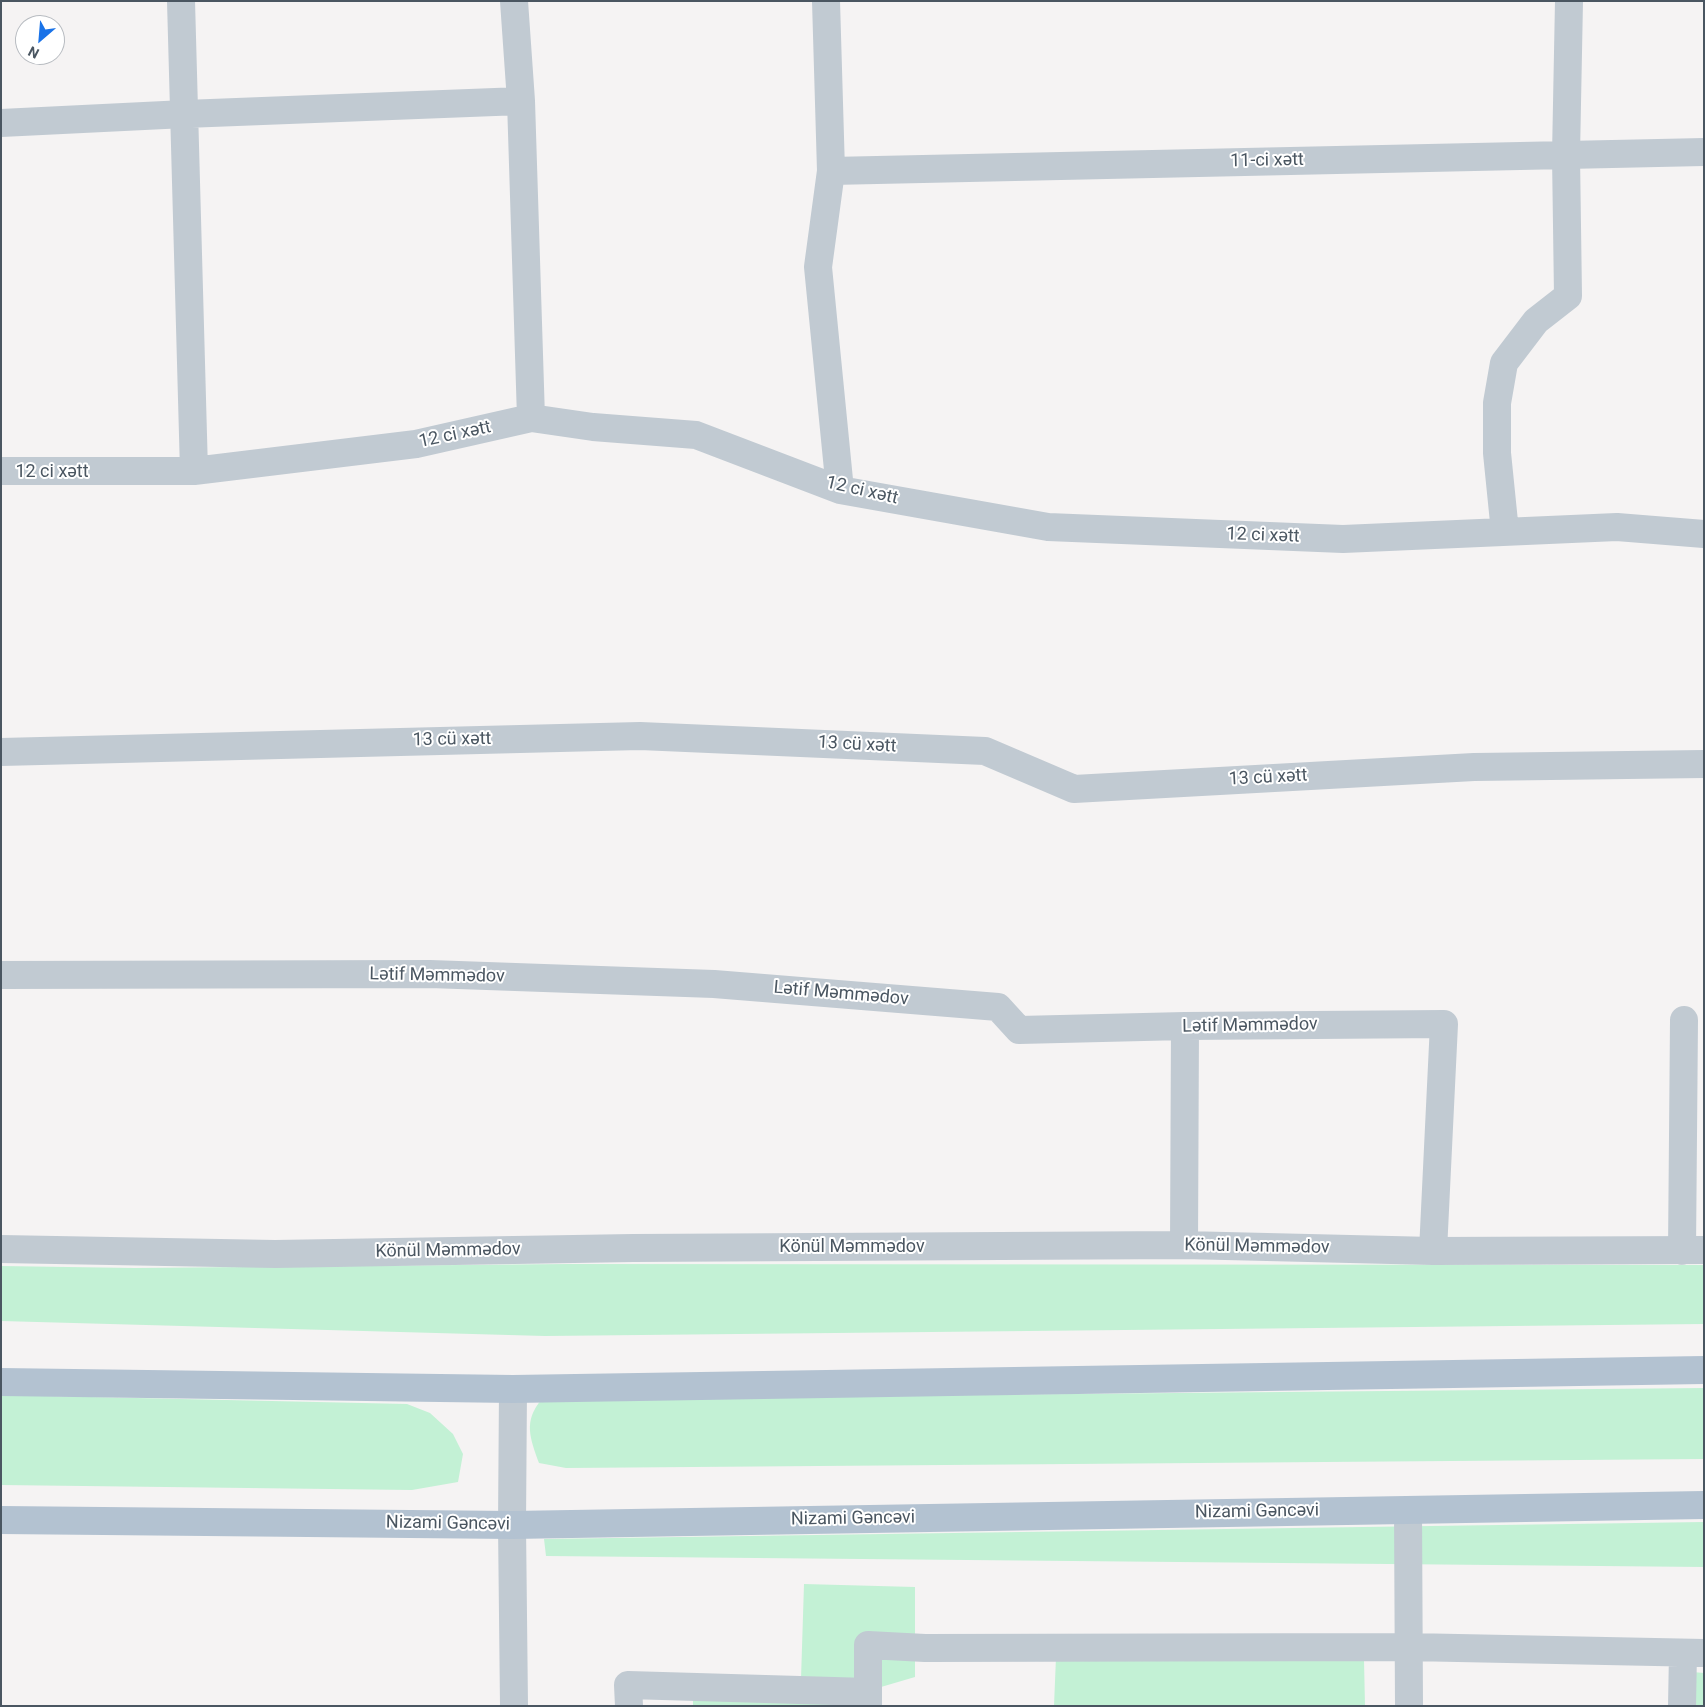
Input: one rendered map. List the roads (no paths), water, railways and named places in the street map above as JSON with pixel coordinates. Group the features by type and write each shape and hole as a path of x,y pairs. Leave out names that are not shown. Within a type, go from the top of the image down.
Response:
{"main road":[{"path":"1,1382 513,1389 1704,1370"},
{"name":"Nizami Gəncəvi","path":"1,1520 512,1525 1704,1505"}],"street":[{"path":"181,1 194,471"},
{"path":"514,1 521,101 531,418"},
{"path":"826,1 831,171 818,267 840,490"},
{"path":"1505,532 1497,453 1497,403 1504,362 1536,321 1568,296 1566,155 1569,1"},
{"path":"1,123 521,101"},
{"name":"11-ci xətt","path":"831,171 1704,152"},
{"name":"12 ci xətt","path":"1,471 194,471 416,444 531,418 593,427 696,436 840,490 1048,526 1343,539 1617,527 1704,534"},
{"name":"13 cü xətt","path":"1,752 640,736 985,751 1074,789 1474,767 1704,764"},
{"name":"Lətif Məmmədov","path":"1,975 430,974 714,984 998,1007 1019,1030 1185,1026 1444,1024 1434,1251"},
{"path":"1684,1020 1693,1250"},
{"path":"1184,1245 1185,1026"},
{"name":"Könül Məmmədov","path":"1,1249 275,1254 633,1248 1184,1245 1434,1251 1693,1250"},
{"path":"513,1389 514,1706"},
{"path":"1408,1510 1410,1706"},
{"path":"629,1706 628,1685 868,1699 868,1645 925,1648 1409,1647 1693,1653 1682,1706"}]}
